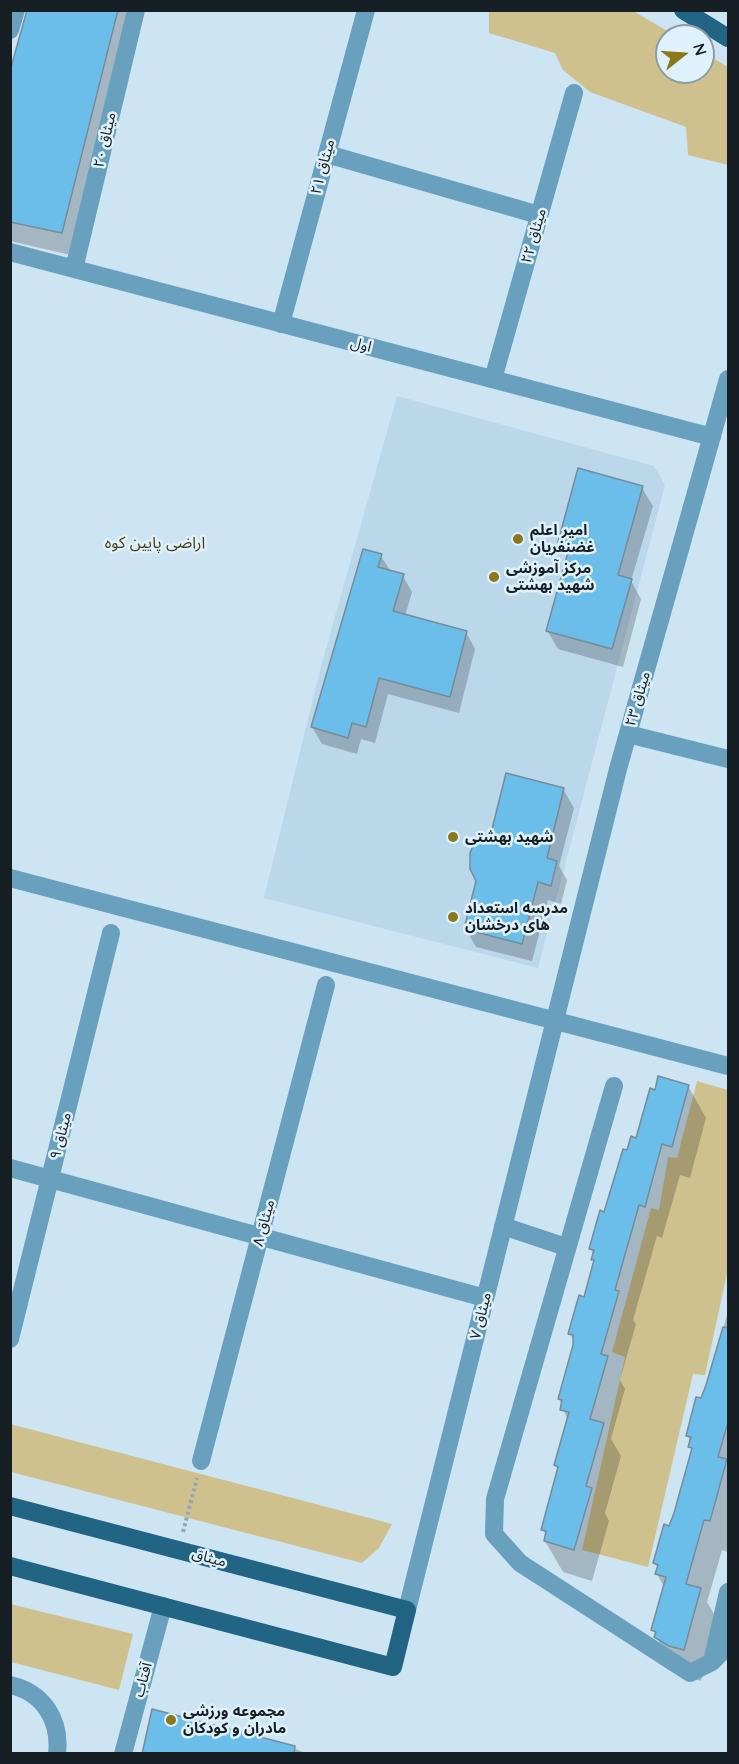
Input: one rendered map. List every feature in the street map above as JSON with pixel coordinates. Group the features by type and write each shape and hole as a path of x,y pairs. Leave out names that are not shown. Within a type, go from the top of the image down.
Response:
{"main road":[{"path":"683,10 729,38"},
{"name":"میثاق","path":"10,1506 407,1610"},
{"path":"10,1566 393,1667 407,1610"}],"street":[{"path":"10,30 16,10"},
{"name":"میثاق ۲۰","path":"74,269 136,10"},
{"name":"میثاق ۲۱","path":"281,324 366,10"},
{"name":"میثاق ۲۲","path":"493,379 574,93"},
{"path":"327,154 540,215"},
{"name":"اول","path":"10,252 712,437"},
{"name":"میثاق ۲۳","path":"555,1022 628,734 729,380"},
{"path":"628,734 729,759"},
{"path":"10,878 729,1066"},
{"name":"میثاق ۹","path":"10,1339 111,933"},
{"name":"میثاق ۸","path":"201,1461 326,985"},
{"name":"میثاق ۷","path":"407,1610 555,1022"},
{"path":"614,1086 495,1499 494,1534 520,1563 690,1673 712,1662 729,1646"},
{"path":"10,1168 261,1234 486,1298"},
{"path":"503,1226 566,1247"},
{"path":"712,1662 729,1592"},
{"name":"آفتاب","path":"123,1754 163,1606"},
{"path":"10,1685 26,1688 40,1698 54,1719 57,1754"}],"path":[{"path":"179,1550 201,1461"}],"shaded area":[{"path":"489,11 633,11 655,24 655,84 715,84 715,59 728,67 728,165 688,155 686,127 590,92 563,70 555,53 489,33"},
{"path":"397,396 654,466 665,485 538,968 264,898 320,670"},
{"path":"697,1081 728,1090 728,1269 705,1375 693,1374 648,1567 582,1550 625,1357 612,1352 651,1208 659,1210 668,1157 677,1158"},
{"path":"10,1424 392,1524 379,1548 362,1563 11,1472"},
{"path":"10,1604 133,1634 119,1690 11,1662"}],"building":[{"path":"27,10 118,10 62,233 10,222 10,71"},
{"path":"578,468 643,486 618,575 632,579 612,649 546,631 570,545 558,542"},
{"path":"363,549 382,554 378,567 404,574 393,611 467,631 450,697 379,678 366,727 352,723 348,738 311,727"},
{"path":"506,773 564,788 547,858 557,861 551,886 538,882 522,944 464,929 476,881 470,869 470,853 475,841 491,833"},
{"path":"658,1076 689,1085 672,1147 662,1144 645,1207 639,1205 615,1290 619,1291 601,1354 608,1356 590,1419 604,1423 586,1486 592,1488 574,1550 544,1541 546,1531 541,1530 558,1467 554,1465 569,1412 560,1410 562,1400 558,1399 573,1345 573,1335 568,1334 579,1295 584,1297 594,1260 591,1260 594,1250 589,1249 600,1210 604,1212 623,1149 627,1150 631,1136 636,1138 650,1088 655,1090"},
{"path":"723,1327 729,1328 729,1419 718,1457 727,1459 710,1521 704,1520 686,1584 701,1588 684,1650 669,1646 654,1637 656,1632 651,1630 666,1577 655,1574 658,1565 653,1563 664,1524 669,1526 674,1513 692,1448 688,1447 691,1437 686,1436 696,1397 701,1398"},
{"name":"مجموعه ورزشی مادران و کودکان","path":"152,1709 295,1746 294,1754 142,1754"}],"place":[{"name":"امیر اعلم غضنفریان","path":"518,539"},
{"name":"مرکز آموزشی شهید بهشتی","path":"494,577"},
{"name":"شهید بهشتی","path":"453,837"},
{"name":"مدرسه استعداد های درخشان","path":"453,917"},
{"name":"مجموعه ورزشی مادران و کودکان","path":"171,1720"}],"district":[{"name":"اراضی پایین کوه","path":"155,543"}]}
